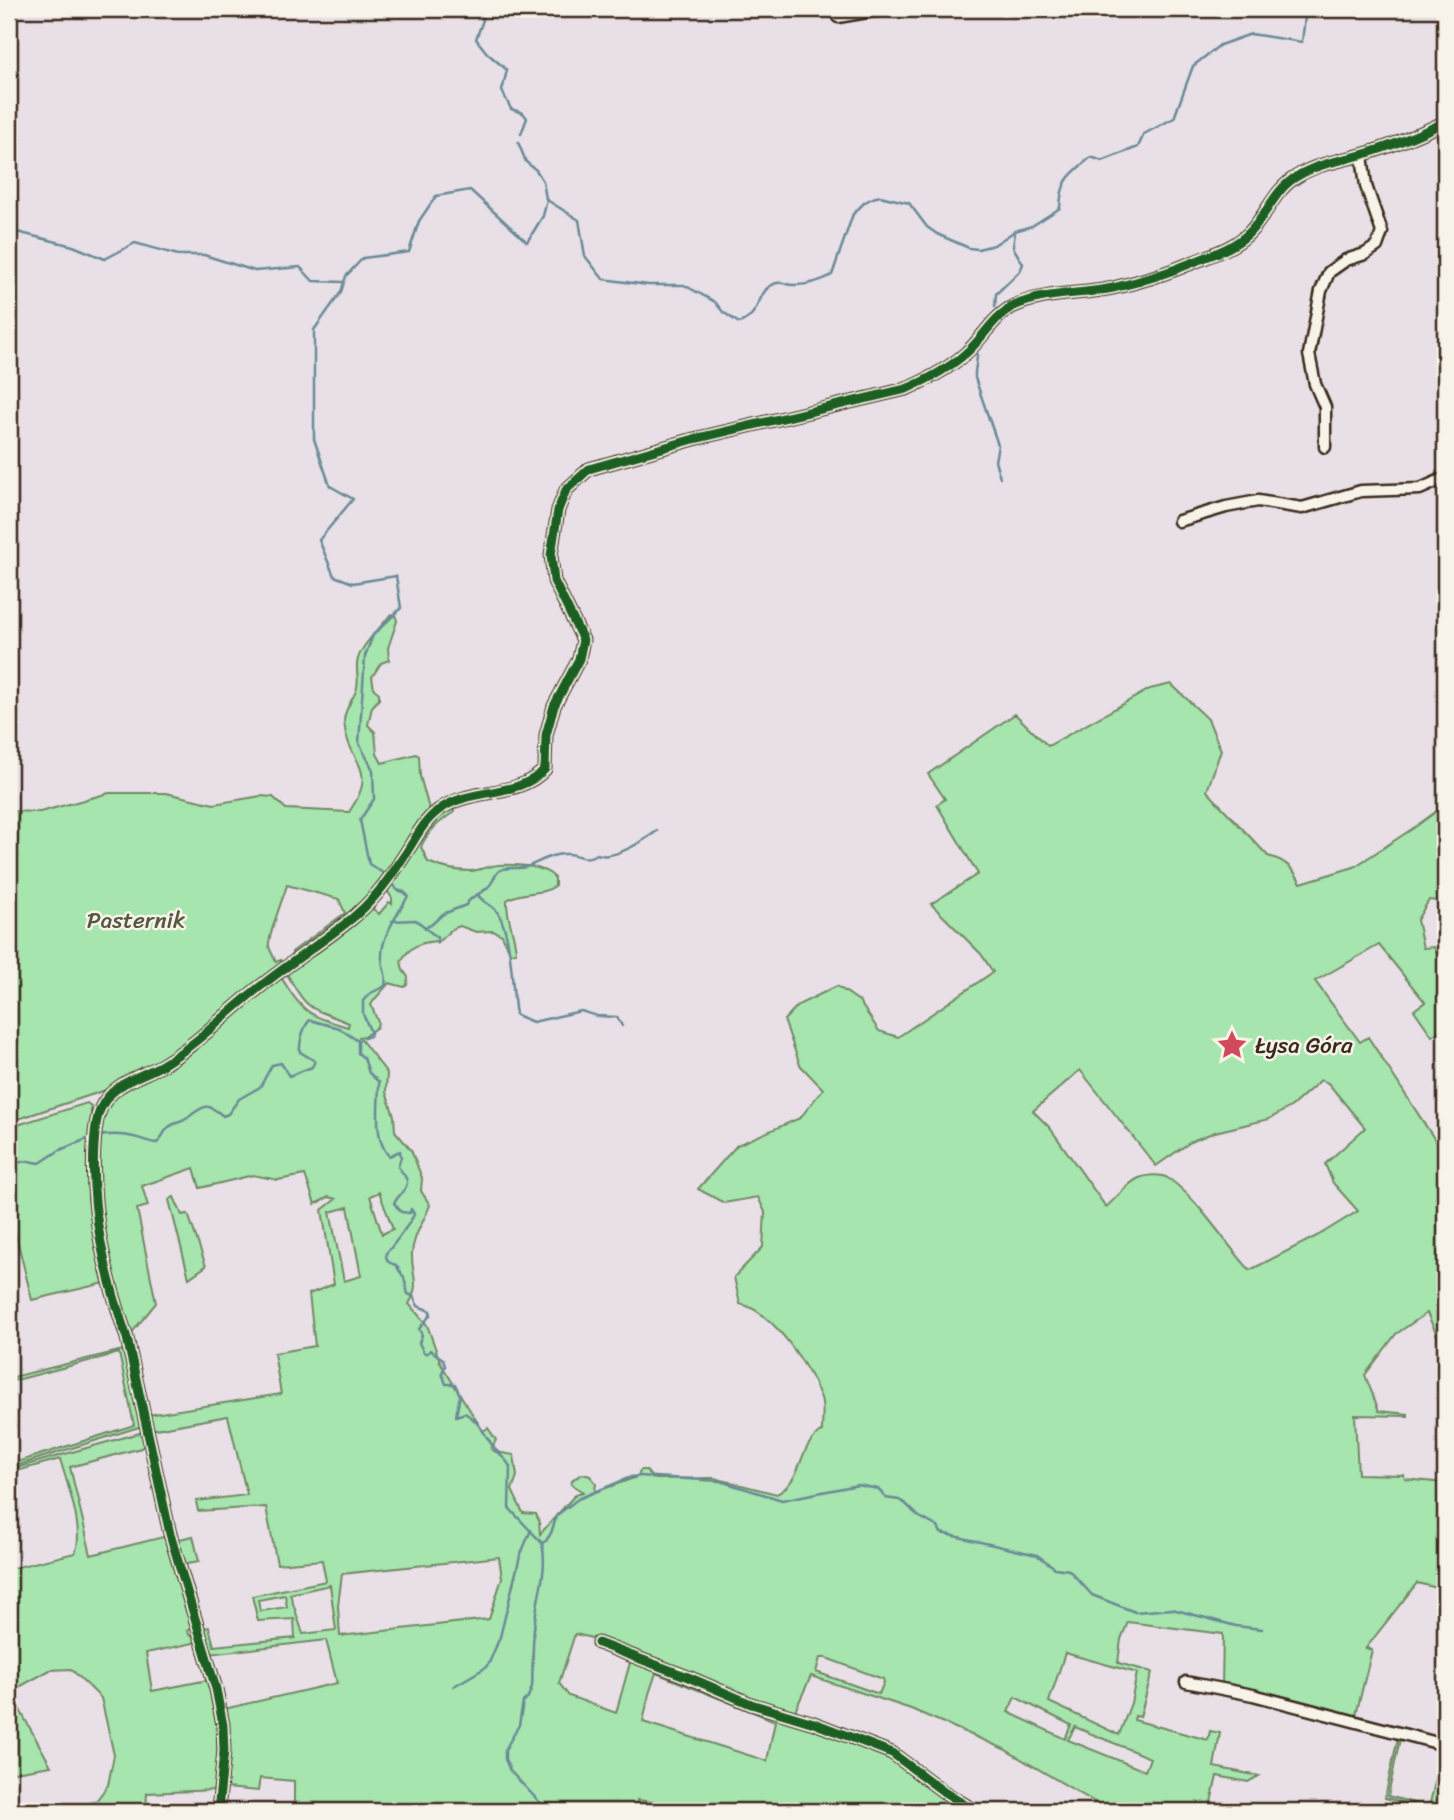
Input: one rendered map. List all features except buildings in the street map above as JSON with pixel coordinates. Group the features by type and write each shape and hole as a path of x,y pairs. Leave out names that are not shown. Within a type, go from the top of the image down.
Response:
{"street":[{"path":"838,17 885,9"},
{"path":"218,1811 224,1751 223,1724 216,1689 170,1534 127,1338 99,1234 93,1178 95,1127 108,1096 120,1086 182,1053 260,986 351,919 380,891 423,826 439,809 469,796 517,787 536,780 545,769 546,735 554,706 579,659 583,640 554,581 551,555 558,510 566,490 578,478 589,470 694,439 906,389 964,356 1010,308 1022,303 1114,288 1189,264 1233,246 1250,232 1274,197 1294,178 1330,162 1362,155 1445,122"},
{"path":"1325,447 1325,407 1315,384 1309,354 1321,291 1329,272 1346,260 1365,254 1377,246 1382,232 1366,186 1362,155"},
{"path":"1179,521 1258,501 1301,508 1362,491 1420,489 1445,478"},
{"path":"598,1643 751,1704 814,1723 892,1753 975,1811"},
{"path":"1186,1682 1254,1695 1445,1745"}],"green space":[{"name":"Pasternik","path":"395,614 397,621 388,648 389,660 381,663 372,677 379,699 372,707 368,725 375,732 377,754 382,763 416,754 419,756 420,776 429,809 385,879 354,914 293,958 292,952 345,913 339,899 287,885 269,942 276,962 281,960 281,966 180,1049 149,1068 106,1090 9,1122 9,811 40,812 109,793 166,793 214,804 261,796 273,797 286,809 349,812 358,797 362,775 346,736 344,717 357,687 357,664 361,651 390,615"},
{"path":"1171,684 1208,719 1221,750 1207,791 1268,856 1288,865 1301,883 1354,867 1445,805 1445,902 1429,900 1417,920 1423,948 1434,947 1445,967 1445,1028 1432,1036 1414,1010 1425,1002 1379,945 1315,981 1360,1042 1368,1037 1439,1146 1445,1142 1445,1366 1437,1335 1427,1313 1396,1334 1365,1375 1379,1411 1408,1416 1355,1415 1358,1474 1404,1475 1405,1479 1445,1483 1438,1537 1445,1539 1445,1590 1417,1583 1366,1648 1372,1650 1355,1719 1222,1686 1223,1634 1128,1622 1121,1639 1118,1663 1152,1672 1140,1717 1135,1716 1134,1720 1208,1740 1210,1731 1220,1733 1214,1767 1259,1776 1248,1782 1217,1776 1209,1811 1110,1811 1004,1749 911,1709 811,1676 794,1713 743,1697 596,1639 575,1634 559,1683 569,1696 616,1713 631,1659 869,1748 904,1766 947,1800 966,1811 685,1811 672,1805 637,1800 636,1811 294,1811 294,1781 260,1778 258,1791 227,1788 224,1709 337,1683 326,1640 209,1654 202,1628 209,1627 214,1646 295,1638 294,1619 258,1621 252,1596 326,1581 322,1560 277,1564 266,1507 198,1511 196,1501 247,1495 228,1416 150,1430 147,1415 281,1394 274,1353 315,1346 309,1294 334,1284 322,1210 336,1199 329,1197 315,1204 305,1175 278,1180 253,1175 200,1188 194,1168 142,1186 148,1206 137,1209 156,1303 130,1335 102,1230 97,1184 99,1124 106,1104 280,975 307,1011 348,1027 349,1023 318,1011 306,1003 287,974 288,970 372,908 379,914 389,902 392,904 392,898 386,889 433,819 451,806 454,812 435,827 421,847 428,862 466,871 498,865 529,866 550,874 555,878 555,886 507,900 516,952 510,953 502,935 493,931 476,932 460,926 452,929 439,941 413,948 401,961 408,977 407,985 404,987 389,983 371,1005 378,1022 377,1027 359,1037 387,1073 386,1092 394,1116 395,1131 411,1150 422,1178 421,1191 430,1205 413,1247 415,1284 409,1304 427,1325 441,1364 483,1431 488,1428 496,1440 491,1449 514,1455 517,1476 512,1490 523,1513 536,1514 540,1534 576,1494 583,1492 571,1484 573,1479 583,1474 590,1476 596,1483 595,1492 637,1477 641,1470 646,1470 652,1478 657,1479 714,1478 777,1494 792,1480 808,1446 822,1431 821,1398 799,1357 777,1328 765,1317 740,1304 734,1277 763,1247 765,1212 758,1197 724,1203 698,1189 737,1145 800,1118 823,1089 800,1065 784,1020 798,1005 837,986 859,1001 879,1031 898,1037 993,972 981,954 931,904 978,874 937,805 945,799 928,774 1015,714 1048,746 1150,689","holes":["1080,1070 1156,1166 1192,1141 1215,1132 1269,1119 1292,1106 1321,1080 1328,1083 1365,1128 1325,1164 1333,1183 1358,1211 1319,1235 1250,1270 1199,1207 1166,1177 1153,1175 1139,1178 1106,1207 1050,1128 1033,1111","379,1192 393,1229 382,1234 370,1196","348,1207 361,1276 344,1281 330,1212","499,1557 502,1578 489,1619 340,1636 338,1606 342,1574","330,1585 336,1630 303,1634 290,1594","285,1595 287,1607 260,1611 258,1600","1065,1653 1137,1673 1131,1703 1119,1735 1049,1702","820,1658 826,1658 883,1679 879,1694 816,1672","656,1673 775,1721 767,1761 643,1722","1015,1697 1071,1725 1065,1739 1008,1712","1075,1727 1150,1758 1145,1771 1068,1740"]},
{"path":"87,1103 91,1106 91,1185 88,1199 105,1283 32,1300 12,1219 9,1219 11,1127"},
{"path":"174,1197 182,1215 188,1214 206,1266 189,1278 169,1200"},
{"path":"123,1350 142,1426 12,1467 11,1464 134,1425 119,1353 9,1382 9,1378"},
{"path":"143,1432 145,1444 141,1448 70,1467 91,1555 163,1537 167,1540 192,1628 188,1630 189,1635 195,1636 198,1642 146,1653 152,1691 208,1680 218,1734 216,1790 147,1793 146,1811 64,1811 96,1801 108,1785 114,1755 101,1698 71,1669 50,1670 10,1692 51,1766 9,1773 9,1569 75,1553 78,1544 74,1507 60,1459 13,1472 12,1469"},
{"path":"193,1536 199,1561 182,1564 175,1540"},
{"path":"1398,1737 1445,1748 1445,1775 1435,1811 1385,1798","holes":["1400,1739 1443,1750 1429,1807 1388,1796"]}],"waterway":[{"path":"480,9 483,20 476,39 487,53 507,70 502,91 511,109 523,113 527,118 521,134"},
{"path":"386,875 369,864 360,820 374,799 373,770 359,743 365,656 373,635 401,608 396,576 353,583 334,576 319,540 353,499 330,486 314,439 314,330 341,292 346,276 363,258 409,252 419,221 436,196 470,190 527,242 543,216 547,200 579,220 585,256 603,279 648,285 684,285 715,302 723,312 739,323 751,315 764,292 774,284 805,284 832,275 853,214 873,198 880,196 909,203 927,227 969,248 994,245 1015,231 1032,226 1060,208 1062,190 1068,178 1091,157 1102,161 1138,147 1144,134 1174,118 1193,66 1220,45 1251,34 1302,42 1306,9"},
{"path":"518,142 526,162 536,170 543,181 546,199"},
{"path":"9,230 73,246 105,259 135,243 178,255 204,255 255,271 300,267 313,281 344,282"},
{"path":"995,307 996,294 1020,271 1023,264 1013,247 1015,233"},
{"path":"977,351 975,378 998,445 995,461 1000,477"},
{"path":"392,921 416,920 425,927 431,925 443,914 466,905 489,886 502,869 526,867 561,854 584,858 597,854 612,855 628,849 657,831"},
{"path":"364,1038 371,1033 363,1014 363,1001 369,994 385,986 382,958 384,941 408,896 397,890 393,883"},
{"path":"478,895 496,910 503,924 509,949 516,1015 533,1022 581,1011 597,1016 617,1017 622,1026"},
{"path":"425,928 437,937 437,943"},
{"path":"99,1136 125,1135 157,1143 169,1127 204,1107 212,1108 223,1116 228,1114 239,1099 260,1087 272,1065 281,1063 289,1076 312,1067 315,1061 300,1052 302,1035 310,1020 339,1028 358,1041 361,1039"},
{"path":"358,1041 358,1053 364,1058 369,1073 379,1082 378,1121 384,1149 389,1156 400,1151 398,1167 407,1182 394,1203 401,1212 410,1213 411,1209 414,1214 386,1253 387,1260 396,1265 404,1278 408,1294 413,1296 418,1306 430,1311 431,1314 419,1329 422,1335 419,1343 424,1353 430,1350 443,1359 445,1366 442,1373 446,1384 455,1384 460,1395 456,1416 465,1413 470,1417 507,1462 510,1467 509,1508 542,1543 551,1533 557,1515 578,1499 631,1477 720,1481 782,1500 858,1485 878,1489 886,1498 906,1504 918,1516 938,1527 941,1533 1037,1555 1055,1568 1069,1570 1092,1595 1135,1612 1172,1609 1236,1626 1262,1629"},
{"path":"9,1164 28,1161 40,1163 60,1150 87,1139"},
{"path":"454,1686 489,1663 500,1637 520,1556 531,1530"},
{"path":"542,1543 543,1572 534,1628 532,1687 523,1702 519,1725 505,1750 505,1759 510,1771 548,1811"}],"cycle path":[{"path":"218,1811 224,1751 223,1725 216,1689 170,1534 127,1338 106,1268 97,1220 94,1146 97,1119 105,1101 118,1087 162,1065 188,1047 261,986 358,913 380,890 433,814 465,798 522,785 545,769 546,735 554,706 579,659 583,640 554,581 551,555 558,510 566,490 589,469 694,439 906,389 937,374 958,359 1000,316 1014,306 1038,298 1123,286 1216,253 1237,243 1249,233 1288,182 1312,169 1383,148 1445,122"},
{"path":"598,1643 751,1704 814,1723 892,1753 944,1792 975,1811"}],"place":[{"name":"Łysa Góra","path":"1232,1045"}]}
